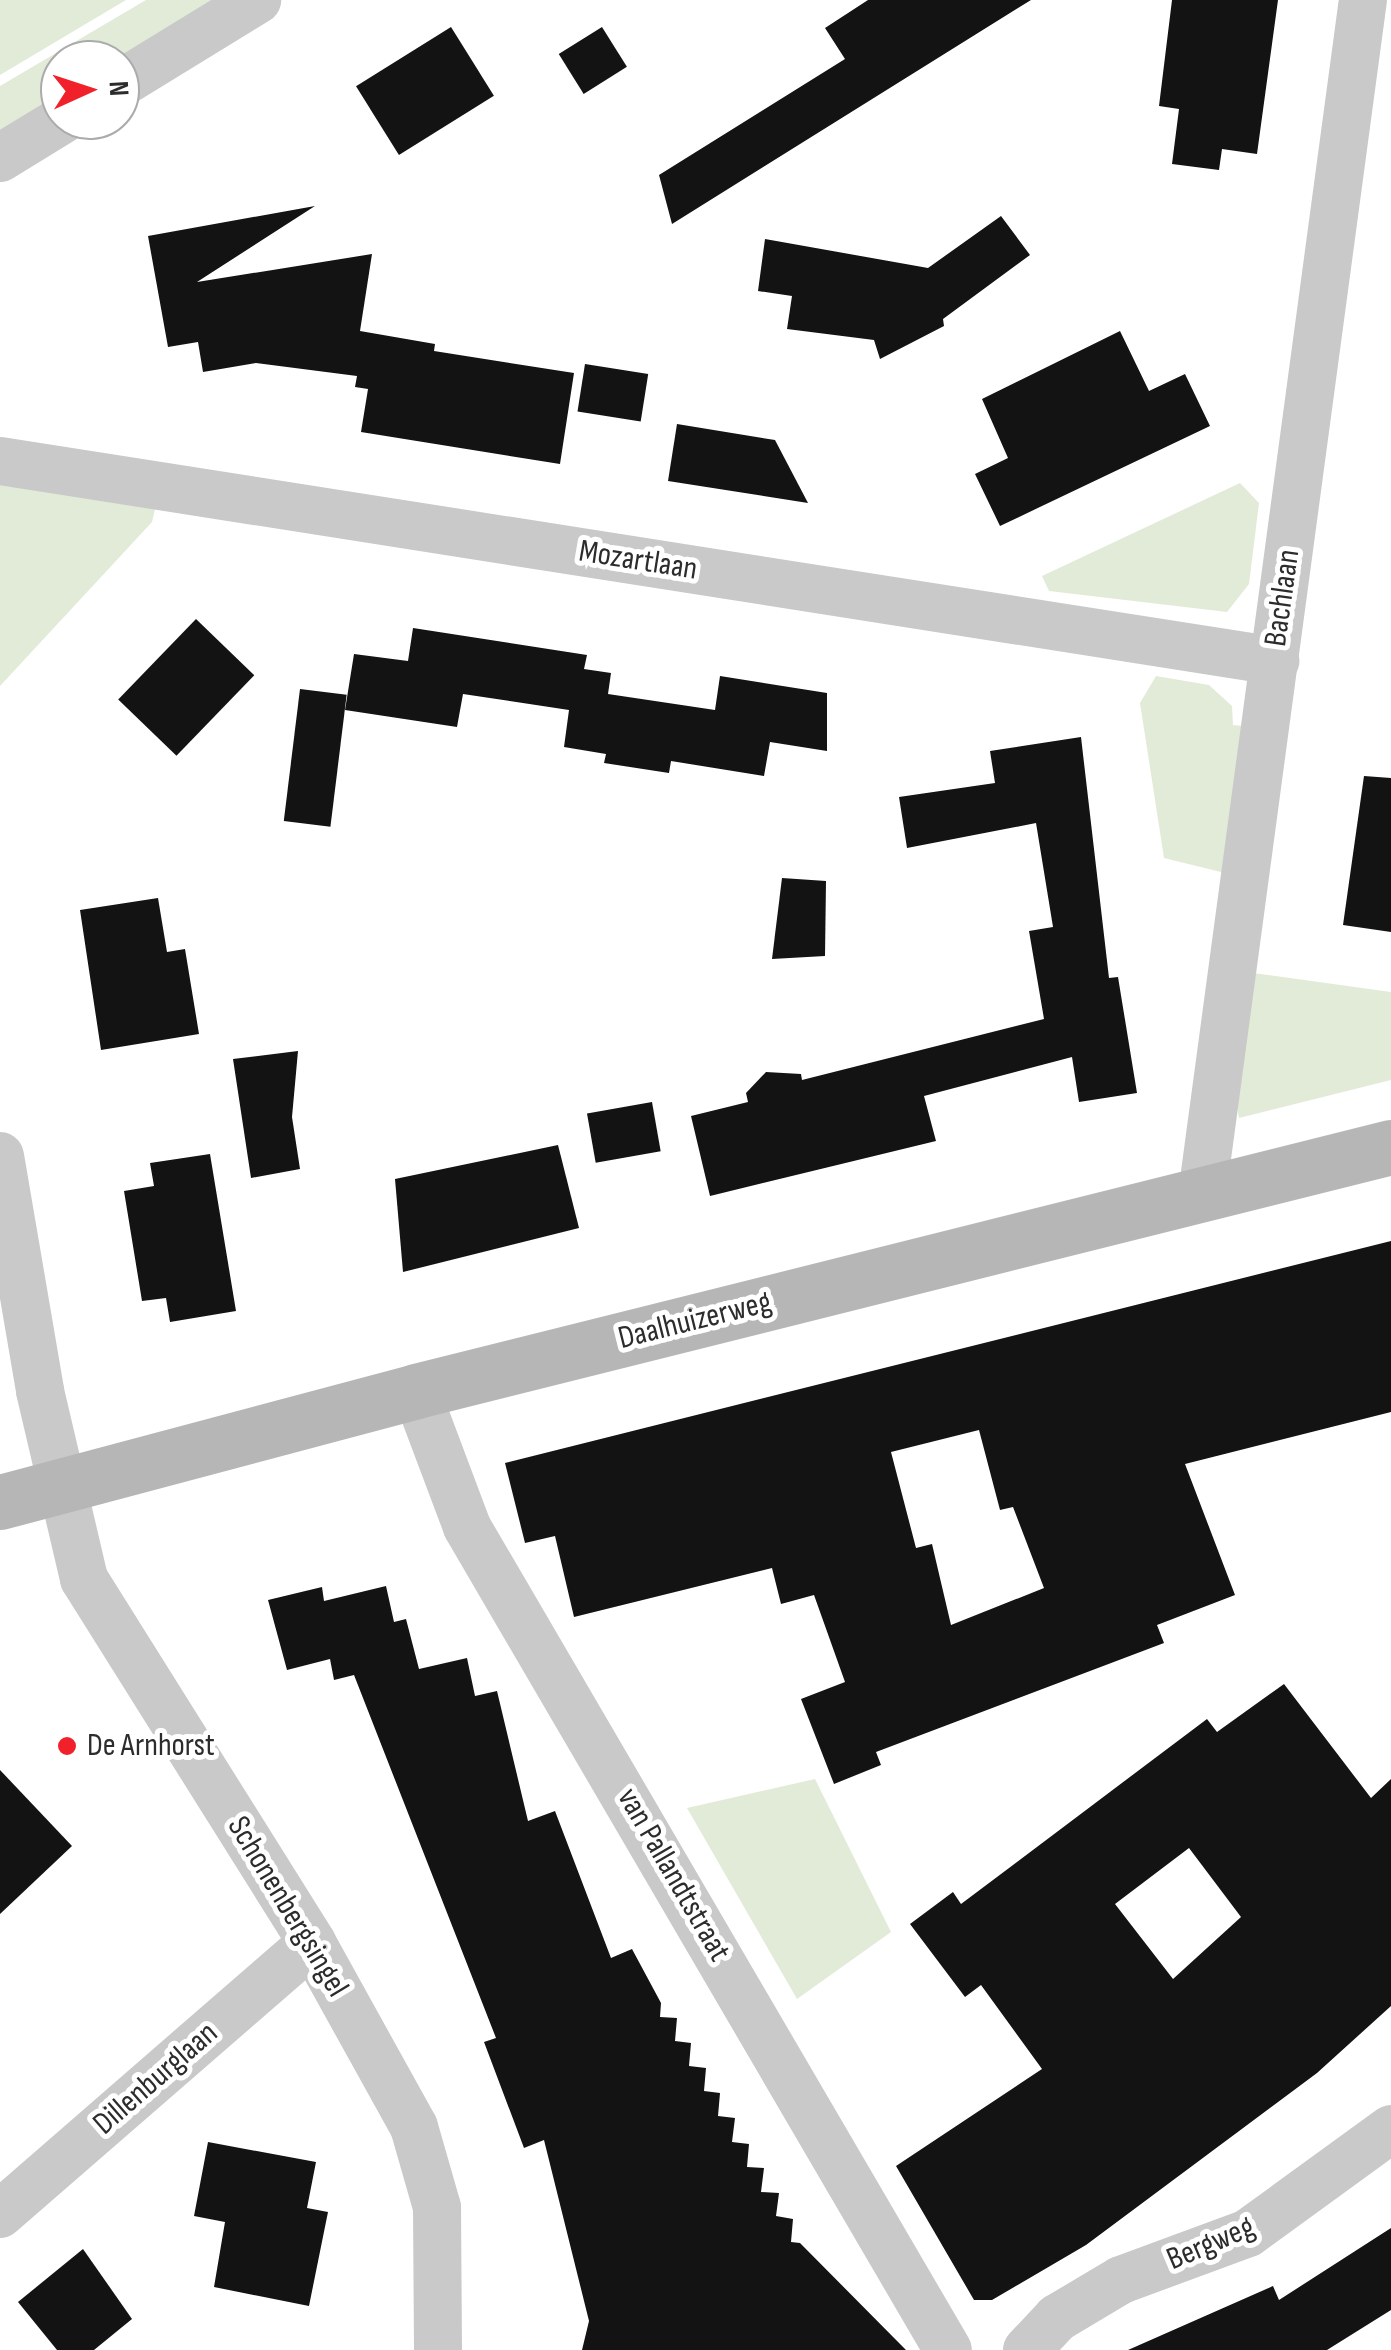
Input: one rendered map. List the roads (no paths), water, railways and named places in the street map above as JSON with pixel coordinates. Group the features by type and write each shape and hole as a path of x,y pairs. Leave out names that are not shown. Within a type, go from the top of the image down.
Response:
{"main road":[{"name":"Daalhuizerweg","path":"0,1502 416,1391 1391,1147"}],"street":[{"path":"140,72 257,0"},
{"name":"Bachlaan","path":"1202,1195 1363,0"},
{"path":"0,158 40,133"},
{"name":"Mozartlaan","path":"0,461 1275,661"},
{"name":"Schonenbergsingel","path":"0,1156 60,1487 84,1579 312,1943 414,2127 437,2206 438,2350"},
{"name":"van Pallandtstraat","path":"416,1391 466,1527 948,2350"},
{"name":"Dillenburglaan","path":"0,2214 312,1943"},
{"name":"Bergweg","path":"1027,2350 1058,2318 1120,2280 1248,2233 1391,2129"}],"place":[{"name":"De Arnhorst","path":"67,1746"}]}
